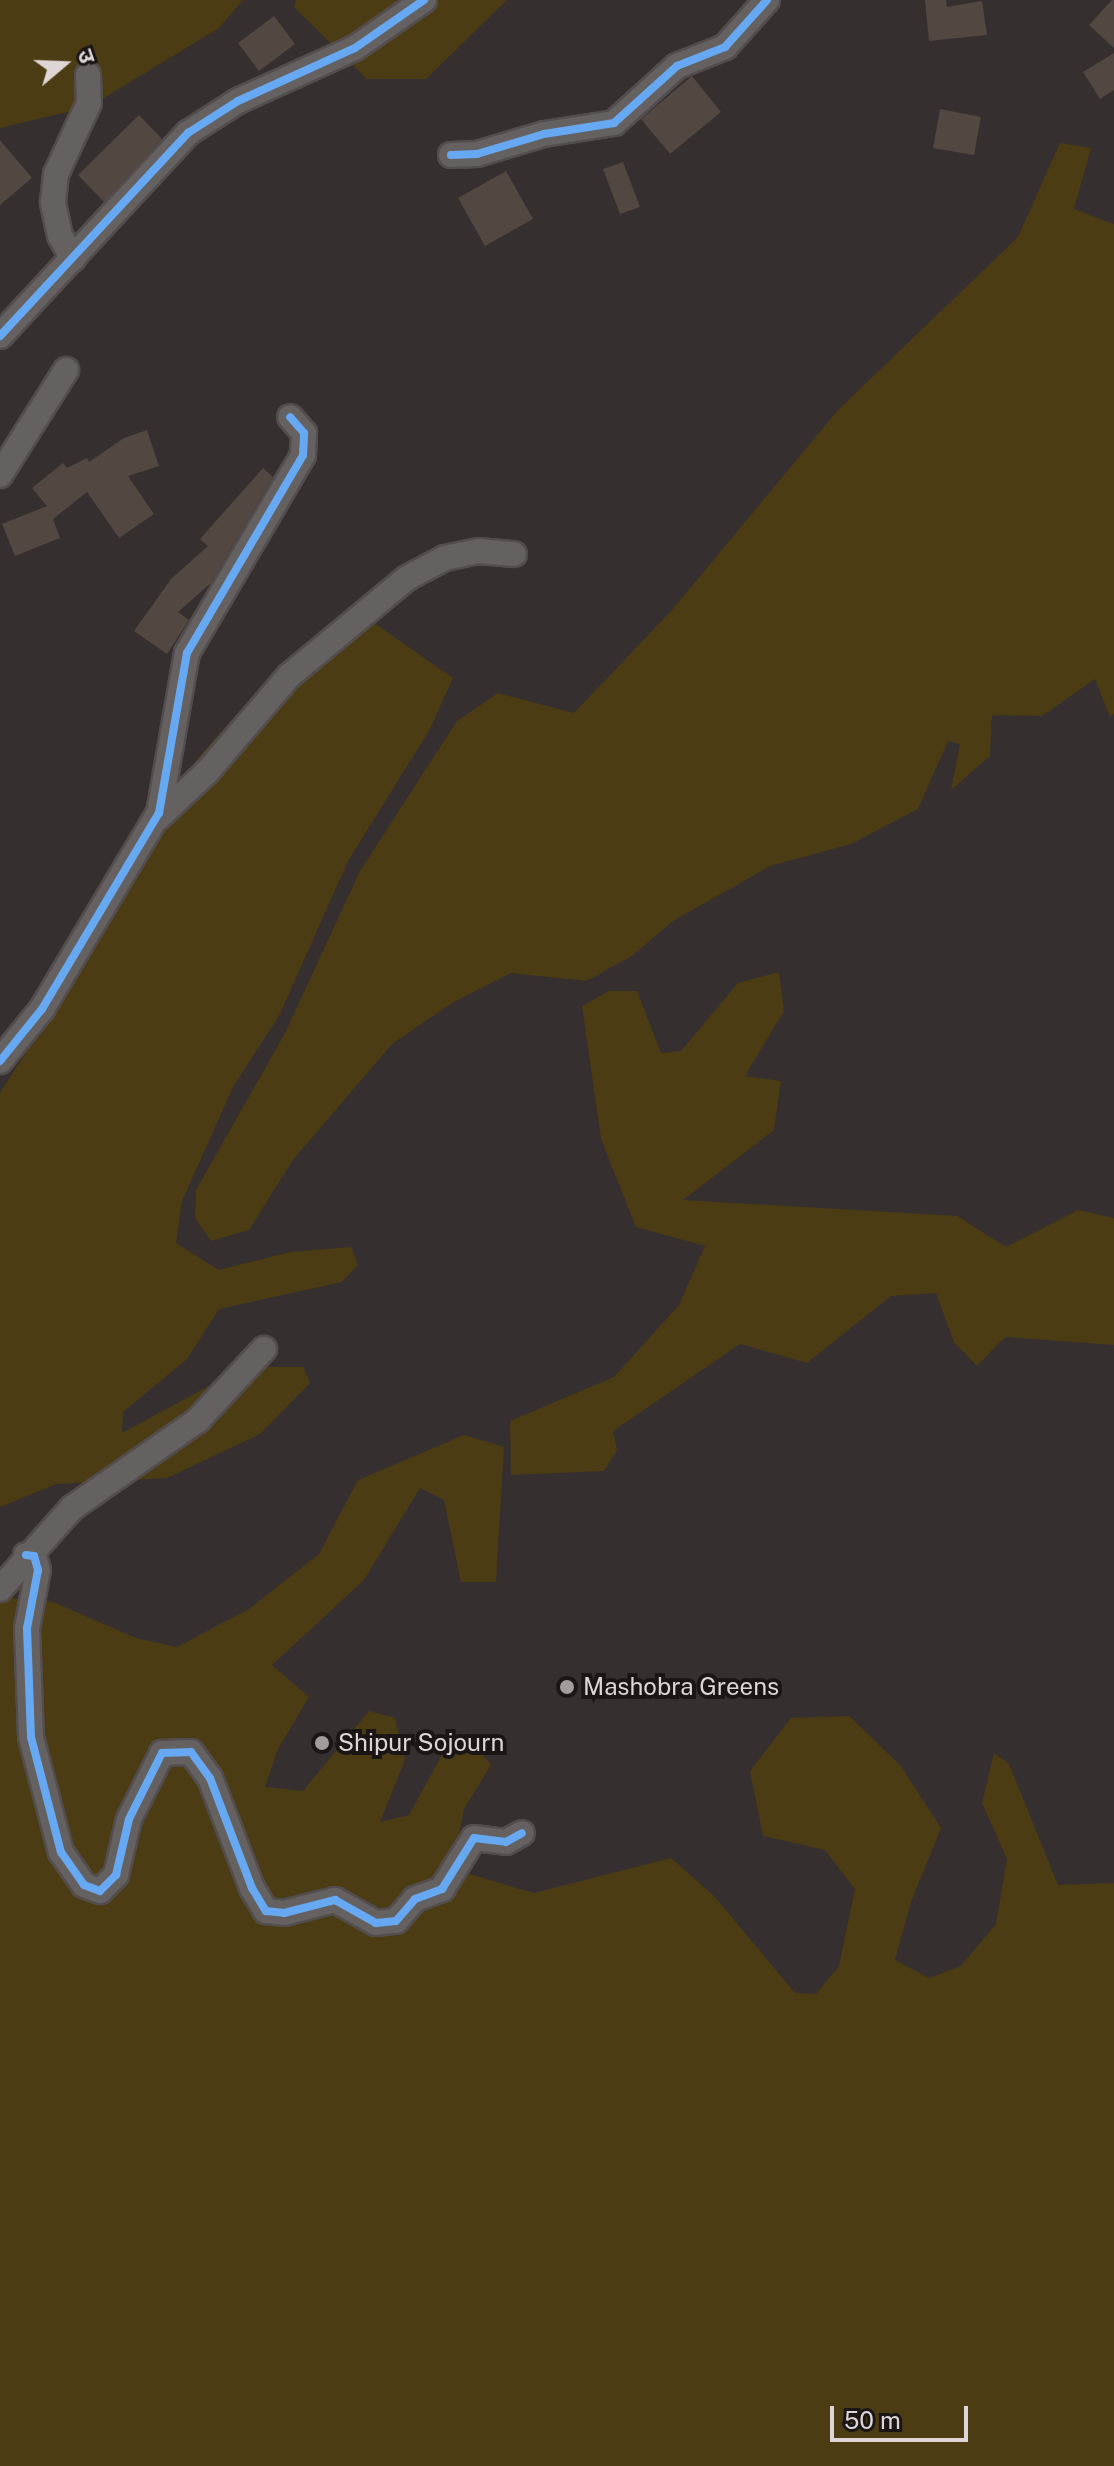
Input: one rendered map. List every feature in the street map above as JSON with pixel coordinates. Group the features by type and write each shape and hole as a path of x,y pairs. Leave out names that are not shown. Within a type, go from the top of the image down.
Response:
{"street":[{"path":"0,336 73,259 144,174 188,133 238,101 355,48 424,0"},
{"path":"451,155 477,154 544,134 614,123 677,66 725,47 767,0"},
{"path":"73,259 60,236 53,202 56,174 89,103 88,75"},
{"path":"0,475 66,370"},
{"path":"0,1061 42,1009 155,821 167,789 187,653 303,455 304,433 290,417"},
{"path":"155,821 207,772 289,676 407,578 445,558 478,551 514,554"},
{"path":"0,1589 26,1555 72,1508 198,1420 264,1349"},
{"path":"26,1555 34,1556 38,1570 27,1628 31,1737 61,1852 84,1885 100,1891 116,1875 129,1819 162,1753 191,1752 210,1778 252,1888 266,1911 284,1913 335,1900 376,1923 396,1921 415,1899 442,1889 474,1838 506,1842 522,1833"}],"shaded area":[{"path":"0,0 243,0 219,28 89,107 0,128"},
{"path":"296,0 507,0 426,79 367,79 294,7"},
{"path":"1060,143 1091,148 1074,209 1114,224 1114,714 1110,717 1095,679 1042,716 992,715 990,756 951,790 960,744 948,741 918,809 851,844 770,866 673,921 632,956 586,981 511,973 452,1003 392,1044 293,1160 249,1230 211,1241 195,1218 196,1190 285,1033 360,871 457,721 498,693 574,713 672,610 838,410 1018,237"},
{"path":"357,611 453,678 429,731 348,861 279,1016 234,1085 182,1201 176,1243 219,1270 290,1252 351,1247 358,1265 342,1282 219,1309 187,1359 123,1412 122,1433 244,1367 303,1367 310,1383 260,1434 167,1478 56,1484 0,1507 0,1093 83,963 197,759 285,660"},
{"path":"779,972 784,1011 745,1076 781,1081 774,1130 683,1200 957,1216 1006,1247 1078,1210 1114,1218 1114,1345 1005,1337 977,1366 954,1342 936,1293 891,1296 807,1363 740,1344 613,1431 617,1450 604,1471 511,1475 510,1421 614,1377 679,1305 705,1246 636,1227 601,1139 582,1006 609,991 637,991 661,1053 681,1051 738,983"},
{"path":"464,1435 504,1447 496,1582 461,1582 444,1500 420,1488 364,1580 272,1665 309,1697 278,1749 265,1787 303,1791 369,1711 395,1718 405,1760 380,1822 409,1815 443,1753 472,1741 491,1765 464,1809 452,1869 534,1893 671,1858 715,1897 795,1993 816,1994 839,1966 855,1889 825,1850 763,1836 750,1771 791,1718 849,1716 901,1766 941,1828 911,1902 895,1960 929,1978 961,1966 996,1924 1007,1859 982,1803 994,1753 1009,1764 1058,1885 1114,1883 1114,2466 0,2466 0,1597 53,1602 136,1638 177,1647 249,1609 319,1554 358,1480"}],"building":[{"path":"925,0 946,0 947,7 982,1 987,35 929,41"},
{"path":"1114,0 1114,48 1089,25"},
{"path":"274,16 295,44 259,71 238,43"},
{"path":"1114,53 1114,90 1100,99 1083,72"},
{"path":"692,76 721,112 670,154 641,119"},
{"path":"940,109 981,117 974,155 933,148"},
{"path":"139,115 162,139 104,202 78,175"},
{"path":"0,140 32,178 0,205"},
{"path":"623,162 640,207 620,214 603,169"},
{"path":"506,171 533,219 485,246 458,198"},
{"path":"147,430 159,466 128,476 154,514 119,538 87,492 53,519 60,538 15,556 2,524 47,506 32,488 63,463 67,468 87,458 89,462 124,438"},
{"path":"263,468 273,477 211,583 178,612 189,620 167,654 134,631 171,579 208,546 200,539"}],"cycle path":[{"path":"0,336 188,133 238,101 355,48 424,0"},
{"path":"451,155 477,154 544,134 614,123 677,66 725,47 767,0"},
{"path":"0,1061 42,1009 159,813 187,653 303,455 304,433 290,417"},
{"path":"26,1555 34,1556 38,1570 27,1628 31,1737 61,1852 84,1885 100,1891 116,1875 129,1819 162,1753 191,1752 210,1778 252,1888 266,1911 284,1913 335,1900 376,1923 396,1921 415,1899 442,1889 474,1838 506,1842 522,1833"}],"place":[{"name":"Mashobra Greens","path":"567,1687"},
{"name":"Shipur Sojourn","path":"322,1743"}]}
